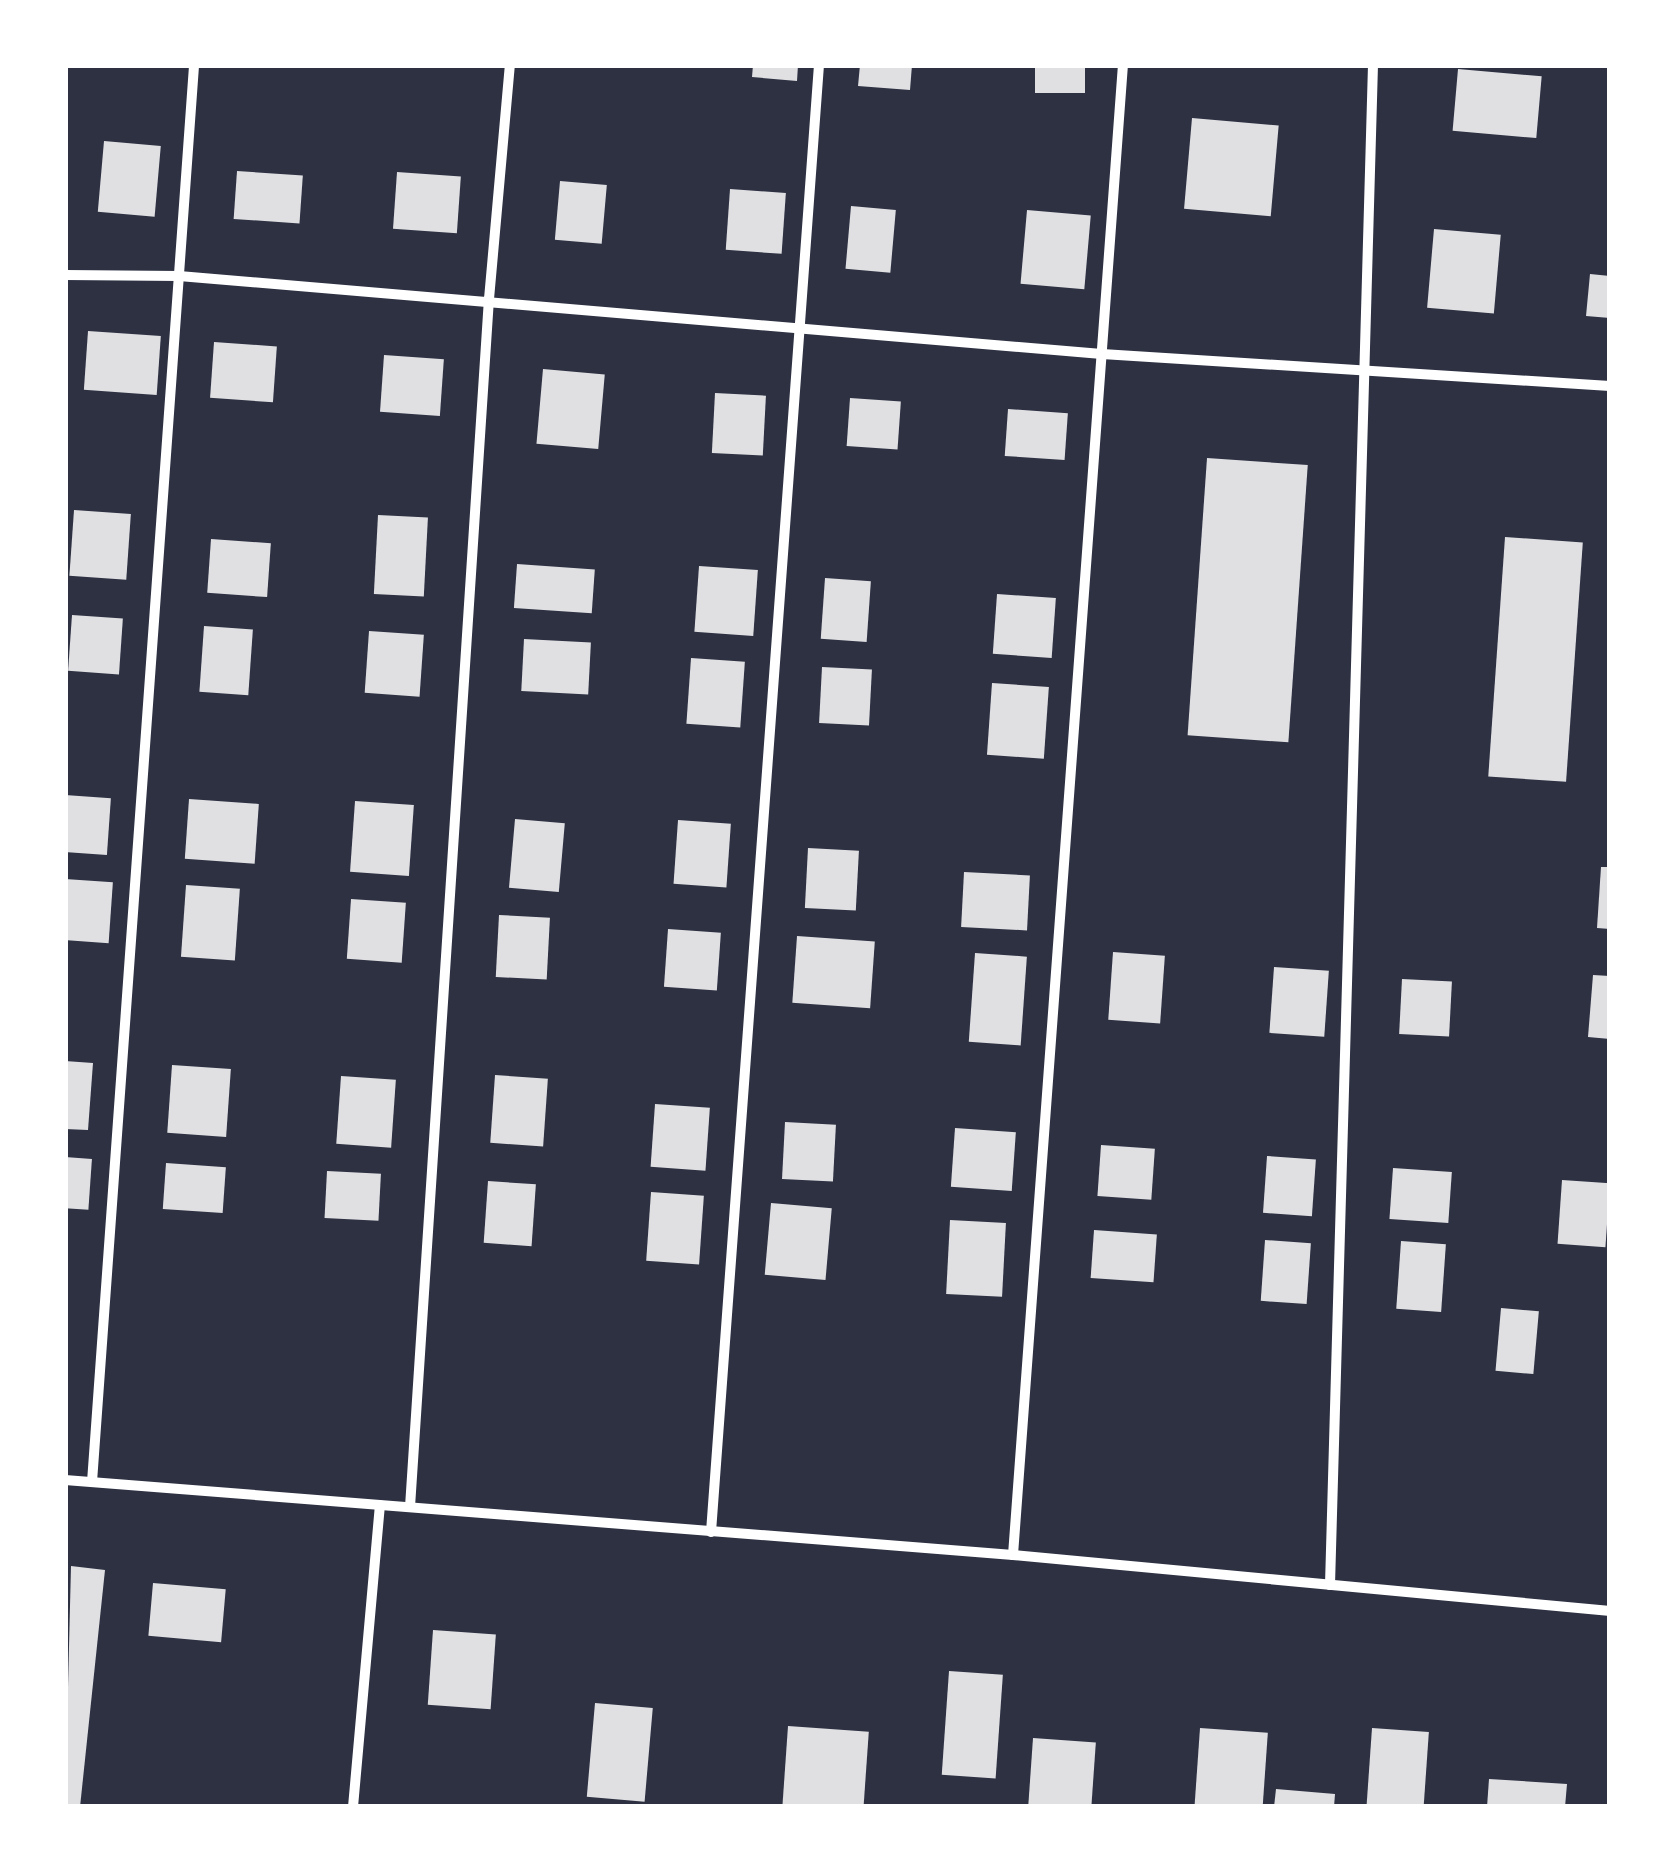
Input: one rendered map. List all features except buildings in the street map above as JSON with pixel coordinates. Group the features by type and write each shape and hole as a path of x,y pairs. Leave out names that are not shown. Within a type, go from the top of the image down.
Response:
{"street":[{"path":"92,1482 194,65"},
{"path":"410,1508 488,299 510,65"},
{"path":"711,1532 819,65"},
{"path":"1013,1554 1123,65"},
{"path":"1330,1585 1359,370 1373,65"},
{"path":"65,275 179,276 488,299 1102,354 1610,386"},
{"path":"65,1480 1013,1554 1610,1611"},
{"path":"353,1807 380,1505"}]}
